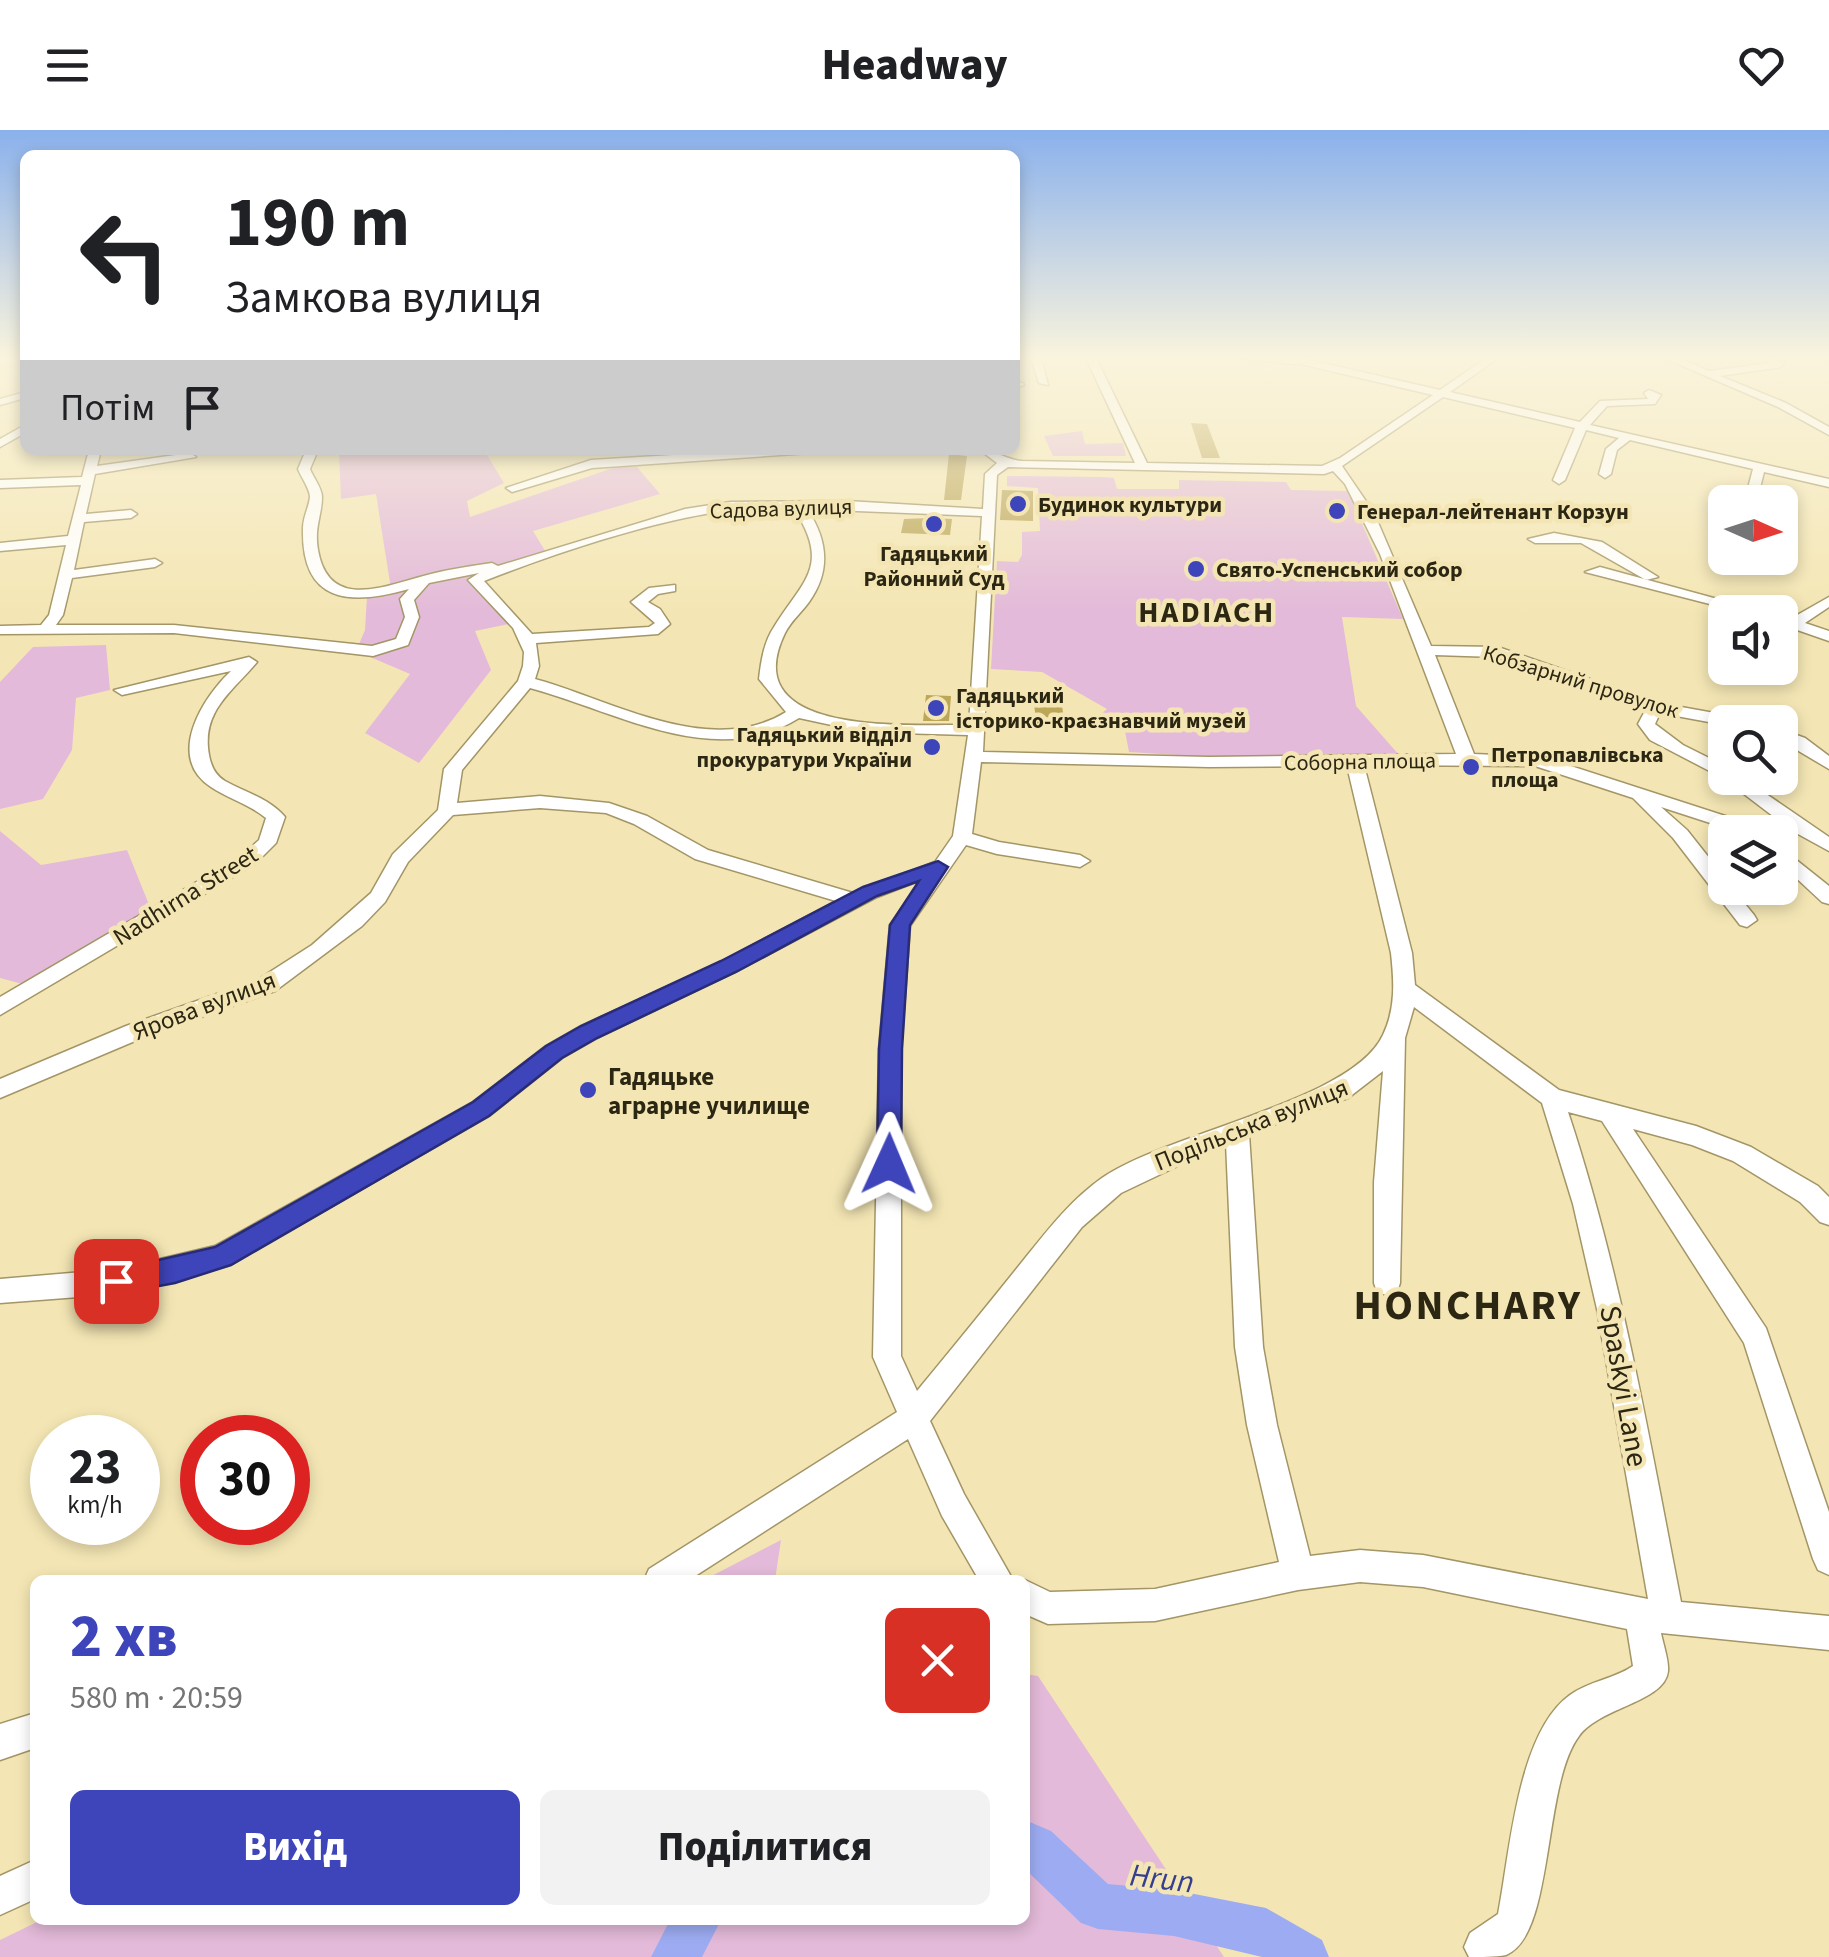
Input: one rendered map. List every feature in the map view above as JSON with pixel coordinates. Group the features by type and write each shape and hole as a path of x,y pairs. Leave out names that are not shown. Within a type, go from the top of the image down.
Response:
{"street":[{"path":"1131,443 1143,467"},
{"path":"993,1575 953,1505 886,1357 890,1049 900,925 938,867 956,850 962,836 975,757 991,474 1014,464 1310,471 1339,463 1368,443"},
{"path":"1559,480 1575,443"},
{"path":"1605,474 1612,449 1619,443"},
{"path":"1649,443 1829,483"},
{"path":"47,628 56,615 93,455"},
{"name":"Садова вулиця","path":"308,455 302,474 315,492 308,526 318,575 328,587 367,596 424,580 520,562"},
{"path":"512,488 591,464 732,455"},
{"path":"996,455 1014,464"},
{"path":"0,484 86,476 190,457"},
{"name":"Соборна площа","path":"975,757 1354,762 1467,759 1426,650 1351,479 1339,463"},
{"path":"1755,485 1759,468"},
{"path":"798,505 812,524 821,555 806,596 779,629 769,658 767,679 782,700 797,712 858,725 977,730"},
{"name":"Садова вулиця","path":"530,640 474,580 520,562 690,512 730,506 989,512"},
{"path":"77,519 131,514"},
{"path":"1535,539 1554,535 1599,542 1628,566 1656,580 1657,588"},
{"path":"0,547 72,540"},
{"path":"64,575 155,563"},
{"path":"1592,572 1600,570 1708,600"},
{"path":"0,630 174,628 269,642 373,651 403,642 412,617 407,599 424,580"},
{"path":"670,588 654,591 638,602 655,612 663,624 653,631 530,640 535,658 526,682 453,769 447,810 543,804 602,808 650,824 708,857 826,888 852,900"},
{"path":"1798,616 1829,601"},
{"path":"1798,625 1829,636"},
{"name":"Nadhirna Street","path":"0,1007 213,884 268,843 276,817 262,803 212,780 203,767 200,748 206,708 269,642"},
{"name":"Кобзарний провулок","path":"1426,650 1498,652 1655,706 1708,716"},
{"path":"122,690 247,664"},
{"path":"526,682 621,710 661,727 701,733 739,736 784,725 797,712"},
{"path":"1655,706 1646,724 1656,736 1708,764"},
{"path":"1798,742 1829,764"},
{"path":"1467,759 1537,761 1708,816"},
{"path":"1445,760 1450,771 1488,771 1489,759"},
{"name":"Подільська вулиця","path":"668,1575 914,1418 1072,1220 1112,1185 1146,1165 1368,1076 1396,1042 1408,990 1370,838 1362,782 1354,762"},
{"path":"1632,792 1680,834 1747,920"},
{"path":"1756,795 1829,846"},
{"name":"Ярова вулиця","path":"0,1089 134,1032 268,985 356,921 378,897 400,858 447,810"},
{"path":"1798,828 1802,828"},
{"path":"962,836 997,848 1080,861"},
{"path":"0,1291 54,1290 116,1281 175,1271 222,1256 481,1109 554,1052 589,1032 728,967 852,900 938,867"},
{"path":"1798,869 1829,897"},
{"path":"1408,990 1552,1098 1696,1136 1742,1154 1809,1194 1829,1214"},
{"path":"1387,1283 1387,1182 1396,1042"},
{"name":"Spaskyi Lane","path":"1484,1947 1510,1932 1517,1914 1549,1749 1565,1722 1605,1694 1645,1682 1652,1671 1655,1617 1610,1309 1586,1204 1552,1098"},
{"path":"1609,1112 1756,1336 1829,1559"},
{"path":"1237,1131 1249,1347 1262,1424 1298,1574"},
{"path":"1030,1599 1048,1608 1156,1605 1298,1574 1360,1566 1423,1570 1655,1617 1829,1633"},
{"path":"0,1896 30,1881"}],"shaded area":[{"path":"1047,443 1123,443 1126,456 1053,456"},
{"path":"339,455 487,455 504,483 467,501 470,517 616,467 637,467 660,494 533,531 547,554 475,580 514,623 475,631 491,670 419,763 365,733 410,674 356,651 365,630 367,596 391,589 376,494 341,499"},
{"path":"1007,476 1114,478 1117,489 1179,489 1179,480 1286,482 1291,490 1348,491 1403,619 1342,617 1356,706 1400,756 1193,756 1129,752 1124,726 1090,720 1087,714 1101,714 1107,709 1042,672 991,669 997,561 1018,562 1022,555 1022,532 1040,531 1038,488 1007,486"},
{"path":"106,645 110,690 76,698 72,750 43,799 0,809 0,682 33,647"},
{"path":"0,831 41,865 127,850 154,917 34,987 0,978"},
{"path":"781,1540 776,1575 714,1575"},
{"path":"1030,1675 1038,1676 1224,1957 0,1957 0,1940 31,1925 1030,1925"}],"building":[{"path":"1197,443 1214,443 1220,458 1202,458"},
{"path":"949,455 967,456 961,500 944,500"},
{"name":"Будинок культури","path":"1002,490 1033,491 1033,521 1000,520"},
{"path":"904,519 952,519 950,535 901,533"},
{"name":"Гадяцький історико-краєзнавчий музей","path":"926,695 951,696 949,721 923,721"},
{"path":"1034,704 1062,705 1065,728 1037,728"}],"waterway":[{"name":"Hrun","path":"1030,1845 1098,1906 1174,1913 1266,1932 1305,1957"},
{"name":"Hrun","path":"675,1957 694,1925"}],"place":[{"name":"Будинок культури","path":"1018,504"},
{"name":"Генерал-лейтенант Корзун","path":"1337,511"},
{"name":"Гадяцький Районний Суд","path":"934,524"},
{"name":"Свято-Успенський собор","path":"1196,569"},
{"name":"Гадяцький історико-краєзнавчий музей","path":"936,708"},
{"name":"Гадяцький відділ прокуратури України","path":"932,747"},
{"name":"Петропавлівська площа","path":"1471,767"},
{"name":"Гадяцьке аграрне училище","path":"588,1090"}],"district":[{"name":"HADIACH","path":"1207,612"},
{"name":"HONCHARY","path":"1468,1304"}],"route":[{"path":"116,1281 175,1271 222,1256 297,1217 481,1109 554,1052 589,1032 728,967 852,900 938,867 900,925 890,1049 889,1164"}]}
